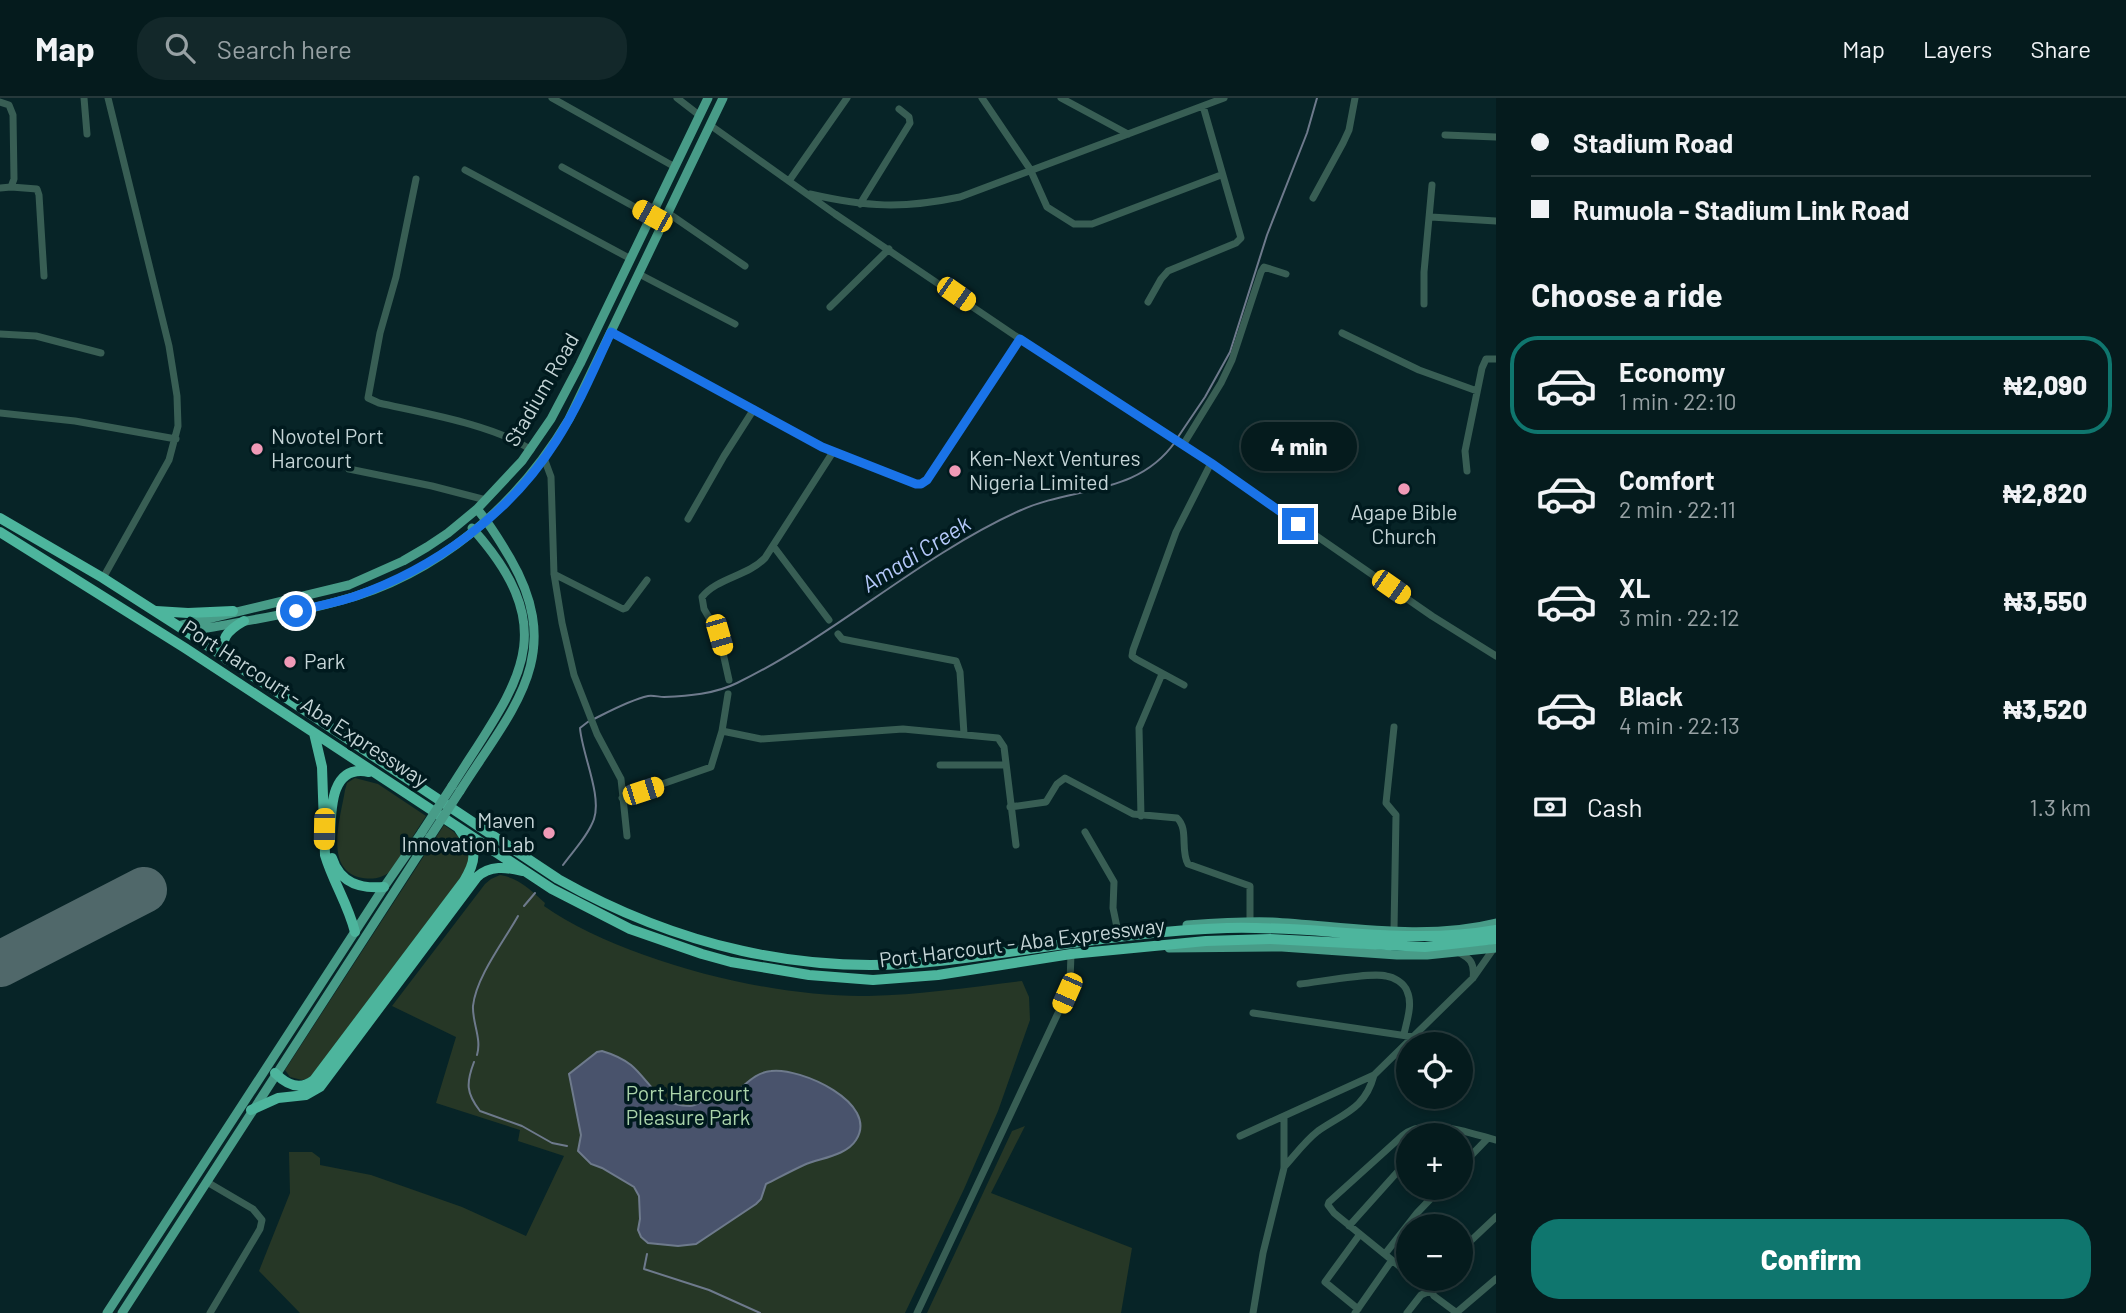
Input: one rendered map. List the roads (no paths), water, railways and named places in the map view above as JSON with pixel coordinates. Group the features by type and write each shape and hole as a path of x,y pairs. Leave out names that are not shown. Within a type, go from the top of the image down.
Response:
{"highway":[{"name":"Port Harcourt - Aba Expressway","path":"0,518 103,578 178,626 558,879 617,910 671,932 735,950 806,962 848,965 939,961 1124,936 1248,929"},
{"name":"Port Harcourt - Aba Expressway","path":"0,532 185,648 577,904 652,938 731,962 845,979 905,978 966,971 1071,954 1146,947 1248,929"},
{"path":"153,610 188,613 233,611"},
{"path":"227,660 223,650 224,637 244,621"},
{"path":"314,733 322,768 325,855 328,867 345,900 355,932"},
{"path":"375,773 354,770 345,774 339,782 331,821 331,853 334,865 345,880 367,888 384,887"},
{"path":"275,1073 284,1082 297,1086 308,1085 314,1080 464,881 475,858 474,850 457,826"},
{"path":"251,1110 278,1098 306,1095 320,1087 471,884 483,872 500,867 529,873"},
{"path":"1248,929 1293,929 1401,937 1454,936 1496,930"},
{"path":"1248,929 1401,947 1495,945"}],"main road":[{"name":"Stadium Road","path":"178,626 349,585 403,561 448,533 477,509 531,450 576,373 708,98"},
{"name":"Stadium Road","path":"187,632 362,594 417,568 487,521 544,458 569,419 723,98"},
{"path":"122,1313 237,1137 251,1110 456,788 519,696 535,648 535,628 530,601 516,569 477,509"},
{"path":"456,788 507,698 520,667 525,643 524,618 514,585 504,567 465,519"},
{"path":"107,1313 384,887 426,835"},
{"path":"1248,929 1394,930 1458,928 1496,923"},
{"path":"1146,947 1283,947 1397,955 1457,952 1495,945"}],"street":[{"path":"84,98 87,134"},
{"path":"103,578 169,460 176,439 177,396 169,345 108,98"},
{"path":"552,98 675,167"},
{"path":"677,98 699,115"},
{"path":"789,181 847,98"},
{"path":"982,98 1030,169 1047,206 1080,225 1092,224 1221,175"},
{"path":"1061,98 1128,134"},
{"path":"807,194 849,203 902,207 960,197 1224,98"},
{"path":"1313,198 1349,130 1355,98"},
{"path":"0,102 9,105 13,114 14,179 11,187"},
{"path":"1148,302 1168,271 1240,241 1242,234 1221,175 1203,106"},
{"path":"860,204 910,123 911,120 899,110"},
{"path":"710,125 835,214 1020,339 1211,463 1432,616 1496,656"},
{"path":"1445,135 1496,137"},
{"path":"562,167 652,216"},
{"path":"465,170 631,259"},
{"path":"415,179 368,397 379,403 477,427 520,443 531,450"},
{"path":"1424,304 1424,272 1432,185"},
{"path":"0,188 37,189 44,276"},
{"path":"835,214 840,206 849,203"},
{"path":"668,213 746,266"},
{"path":"1431,217 1496,221"},
{"path":"830,307 888,249"},
{"path":"1182,444 1221,383 1232,360 1264,267 1286,274"},
{"path":"639,274 735,324"},
{"path":"611,332 833,452 916,484 927,480 1020,339"},
{"path":"1342,333 1419,370 1477,391"},
{"path":"0,334 36,336 101,354"},
{"path":"1467,471 1465,451 1484,361 1496,359"},
{"path":"688,519 754,409"},
{"path":"0,413 75,421 176,439"},
{"path":"729,680 719,635 704,609 702,597 710,589 761,562 774,547 833,452"},
{"path":"544,458 551,477 554,574 562,623 574,675 592,720 621,779 627,836"},
{"path":"1185,685 1132,656 1175,532 1211,463"},
{"path":"348,469 486,500"},
{"path":"774,547 829,620"},
{"path":"554,574 623,608 647,580"},
{"path":"838,634 842,639 956,661 960,672 964,734"},
{"path":"1140,816 1139,728 1162,674"},
{"path":"622,798 707,770 713,762 722,731 728,694"},
{"path":"1394,727 1386,803 1396,814 1394,930"},
{"path":"722,731 761,739 904,729 988,736 1002,741 1016,845"},
{"path":"940,765 1006,765"},
{"path":"1010,807 1046,802 1057,784 1065,778 1133,814 1177,818 1183,826 1184,855 1188,864 1248,884 1251,888 1248,929"},
{"path":"1084,832 1114,882 1113,908 1124,936"},
{"path":"1418,1032 1473,978 1495,945"},
{"path":"1457,952 1472,962 1473,978"},
{"path":"917,1313 1067,993 1071,954"},
{"path":"1300,984 1385,975 1398,980 1407,989 1409,997 1410,1011 1405,1032"},
{"path":"1254,1013 1396,1033"},
{"path":"1240,1136 1374,1075 1396,1054"},
{"path":"1284,1168 1318,1131 1339,1120 1359,1103 1369,1090 1374,1075"},
{"path":"1252,1313 1263,1252 1284,1168 1284,1117"},
{"path":"1473,1135 1492,1139"},
{"path":"1473,1156 1492,1139"},
{"path":"1396,1142 1329,1202 1331,1210 1396,1263"},
{"path":"1349,1226 1396,1174"},
{"path":"207,1182 253,1209 262,1220 260,1229 212,1310 220,1313"},
{"path":"1385,1254 1429,1200"},
{"path":"1473,1239 1496,1217"},
{"path":"1360,1234 1325,1282 1357,1311 1392,1260"},
{"path":"1436,1291 1455,1312 1496,1279"},
{"path":"1407,1313 1425,1291"}],"water":[{"path":"602,1051 628,1063 662,1098 679,1105 693,1106 710,1099 724,1099 764,1072 784,1071 800,1075 817,1081 847,1101 857,1113 860,1126 856,1140 846,1150 804,1165 766,1184 761,1199 756,1204 696,1244 678,1246 648,1243 638,1230 639,1196 634,1187 591,1164 578,1151 581,1135 569,1074"}],"waterway":[{"name":"Amadi Creek","path":"1178,437 1205,397 1230,352 1267,235 1307,133 1317,98"},
{"name":"Amadi Creek","path":"594,719 648,696 701,694 737,683 809,642 911,573 982,530 1040,503 1123,481 1160,459 1175,442"},
{"name":"Amadi Creek","path":"563,865 588,831 596,809 594,787 580,728 589,721"},
{"name":"Amadi Creek","path":"524,906 535,893"},
{"name":"Amadi Creek","path":"477,1055 478,1043 473,1012 475,995 485,971 518,916"},
{"name":"Amadi Creek","path":"474,1062 469,1088 480,1111 522,1126 552,1143 567,1146"},
{"name":"Amadi Creek","path":"647,1254 644,1269 709,1290 760,1313"}],"place":[{"name":"Novotel Port Harcourt","path":"257,449"},
{"name":"Ken-Next Ventures Nigeria Limited","path":"955,471"},
{"name":"Agape Bible Church","path":"1404,489"},
{"name":"Park","path":"290,662"},
{"name":"Maven Innovation Lab","path":"549,833"}],"park label":[{"name":"Port Harcourt Pleasure Park","path":"688,1106"}]}
